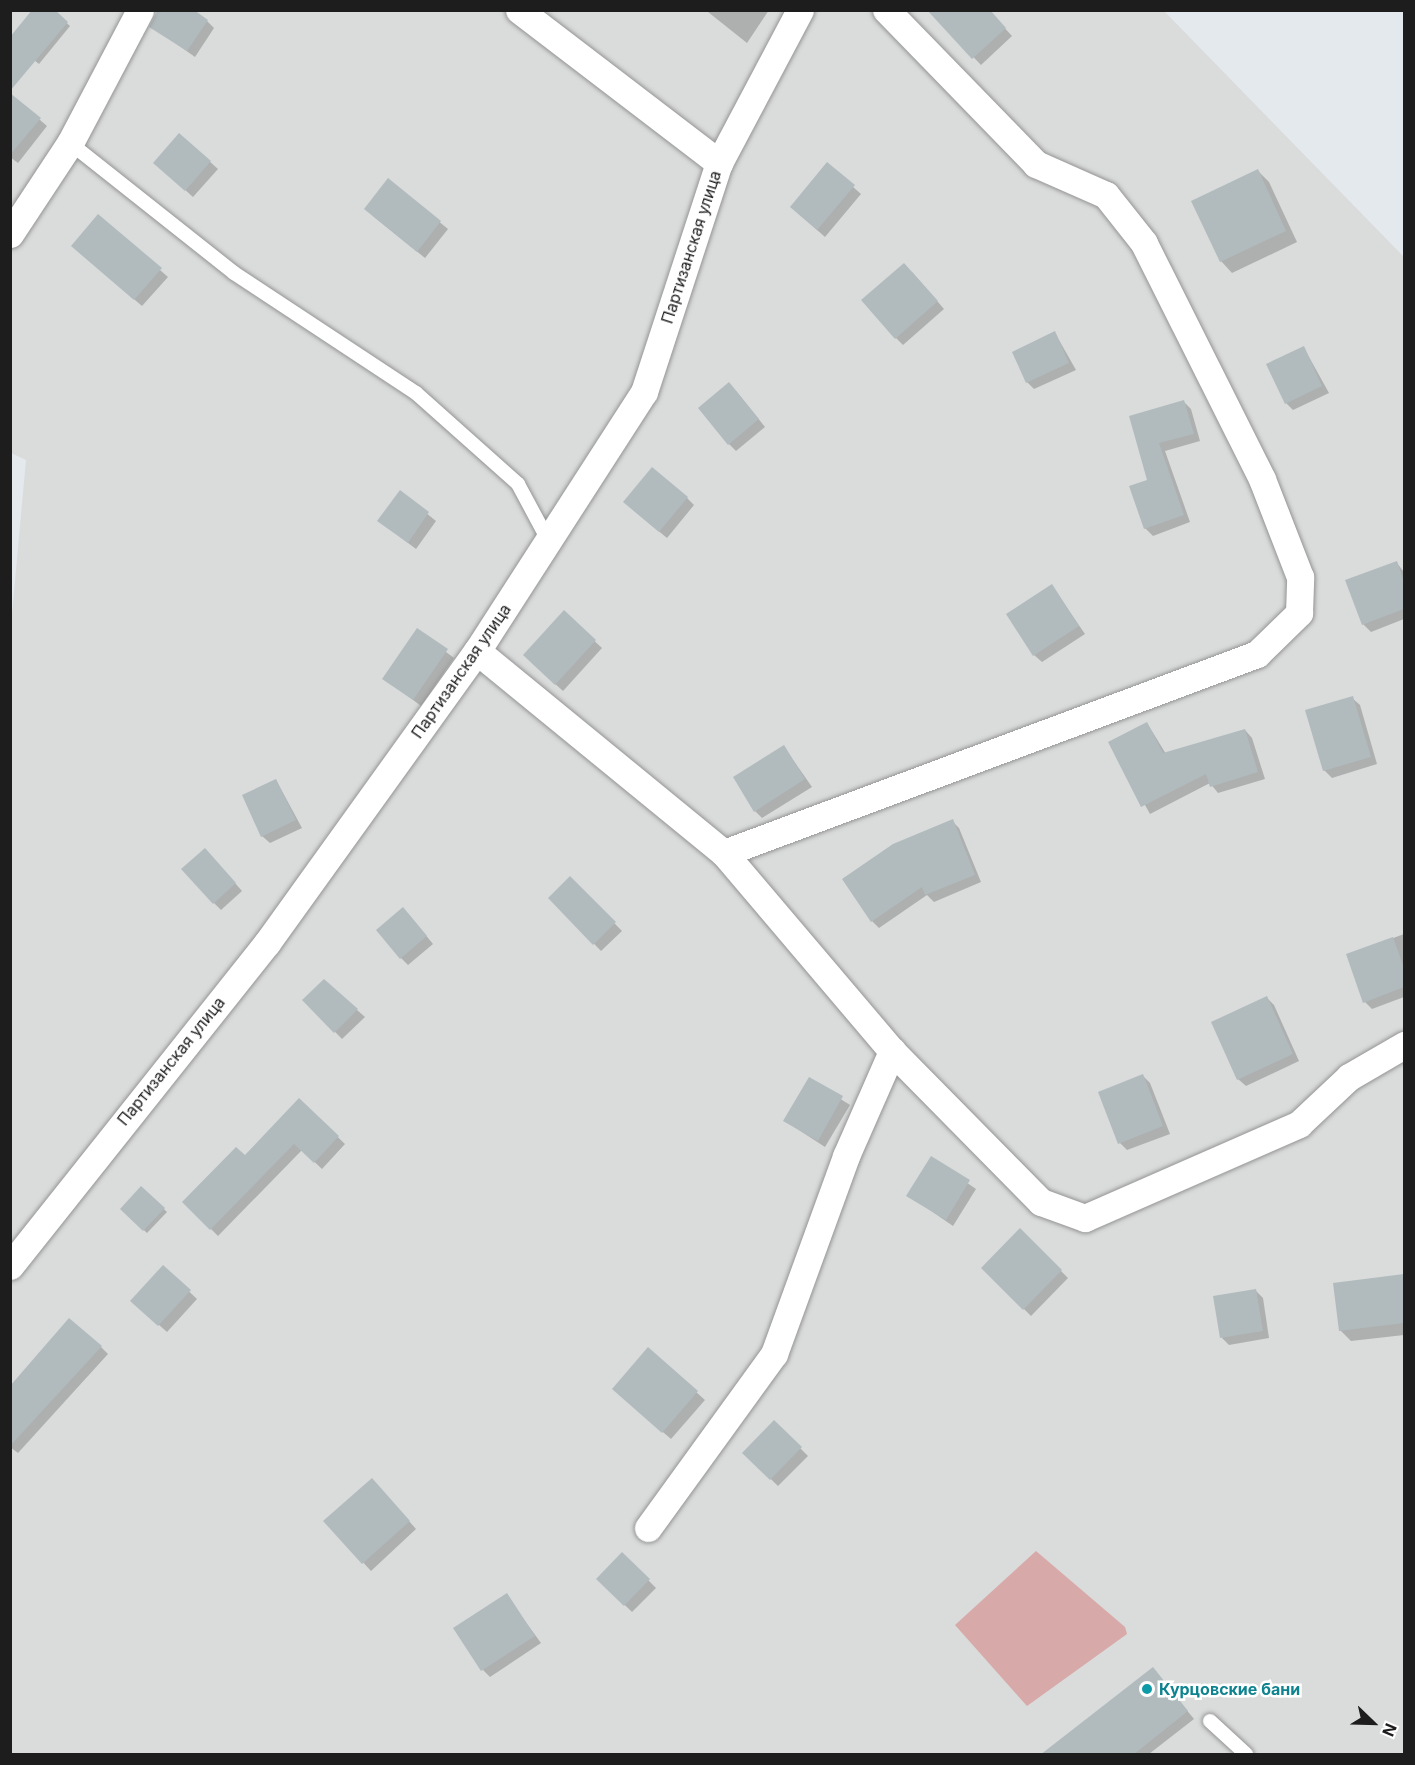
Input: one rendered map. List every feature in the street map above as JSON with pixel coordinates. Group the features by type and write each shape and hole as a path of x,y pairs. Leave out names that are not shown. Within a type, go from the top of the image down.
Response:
{"street":[{"path":"10,234 70,143 140,10"},
{"path":"519,10 719,163"},
{"name":"Партизанская улица","path":"10,1266 267,943 477,651 644,392 719,163 800,10"},
{"path":"724,853 1257,654 1299,612 1300,577 1262,479 1144,243 1106,195 1036,164 886,10"},
{"path":"477,651 724,853 892,1051 1041,1202 1085,1218 1299,1124 1348,1077 1404,1045"},
{"path":"648,1528 774,1354 846,1156 892,1051"}],"lane":[{"path":"70,143 234,273 416,393 518,484 548,540"},
{"path":"1210,1721 1246,1755"}],"shaded area":[{"path":"11,11 1164,11 1404,257 1404,1754 11,1754 10,636 26,460 11,453"},
{"path":"1036,1551 1125,1627 1127,1634 1027,1706 955,1625"}],"building":[{"path":"32,10 55,10 68,22 10,91 10,37"},
{"path":"158,10 194,10 208,20 187,51 149,27"},
{"path":"927,10 990,10 1006,28 972,59"},
{"path":"10,93 41,118 10,155"},
{"path":"179,133 211,161 185,191 153,163"},
{"path":"827,162 855,185 817,230 790,207"},
{"path":"1258,169 1286,231 1220,262 1191,201"},
{"path":"388,178 441,221 417,252 364,209"},
{"path":"98,214 162,268 134,300 71,246"},
{"path":"904,263 938,301 895,339 861,300"},
{"path":"1055,331 1069,363 1026,383 1012,352"},
{"path":"1304,346 1322,386 1285,404 1266,364"},
{"path":"729,382 759,419 728,445 698,408"},
{"path":"1184,400 1194,434 1159,443 1184,515 1144,529 1129,486 1147,480 1129,416"},
{"path":"652,467 688,497 659,532 623,502"},
{"path":"400,490 429,512 408,543 377,521"},
{"path":"1397,561 1404,582 1404,609 1362,625 1345,580"},
{"path":"1052,584 1079,626 1033,656 1006,614"},
{"path":"564,610 596,640 555,685 523,655"},
{"path":"417,628 448,649 413,700 382,679"},
{"path":"1353,696 1371,757 1323,771 1305,710"},
{"path":"1147,722 1163,753 1245,729 1258,772 1210,787 1206,774 1141,807 1108,742"},
{"path":"784,745 805,779 754,812 733,777"},
{"path":"276,779 296,820 261,837 242,795"},
{"path":"953,819 975,875 925,895 922,887 871,922 842,879 893,844"},
{"path":"205,848 236,883 213,904 181,869"},
{"path":"570,876 616,922 593,945 548,898"},
{"path":"403,907 427,936 400,959 376,930"},
{"path":"1393,937 1404,968 1404,987 1363,1003 1346,954"},
{"path":"324,979 358,1009 334,1033 302,1000"},
{"path":"1267,996 1293,1054 1237,1080 1211,1022"},
{"path":"1143,1074 1163,1126 1118,1144 1098,1092"},
{"path":"809,1077 843,1096 818,1141 783,1121"},
{"path":"299,1098 339,1136 314,1163 294,1144 210,1230 182,1202 236,1147 245,1155"},
{"path":"931,1156 970,1180 946,1220 906,1196"},
{"path":"141,1186 165,1208 143,1231 120,1209"},
{"path":"1020,1228 1062,1270 1023,1310 981,1268"},
{"path":"163,1265 191,1290 158,1326 130,1301"},
{"path":"1404,1274 1404,1323 1339,1331 1333,1283"},
{"path":"1256,1289 1263,1331 1220,1338 1213,1296"},
{"path":"69,1318 102,1346 10,1446 10,1386"},
{"path":"648,1347 698,1391 662,1433 612,1389"},
{"path":"774,1420 802,1447 770,1480 742,1453"},
{"path":"372,1478 410,1521 362,1564 323,1521"},
{"path":"622,1552 650,1579 624,1606 596,1579"},
{"path":"507,1593 535,1636 481,1671 453,1628"},
{"name":"Курцовские бани","path":"1153,1667 1188,1711 1133,1755 1040,1755"}],"place":[{"name":"Курцовские бани","path":"1147,1689"}]}
